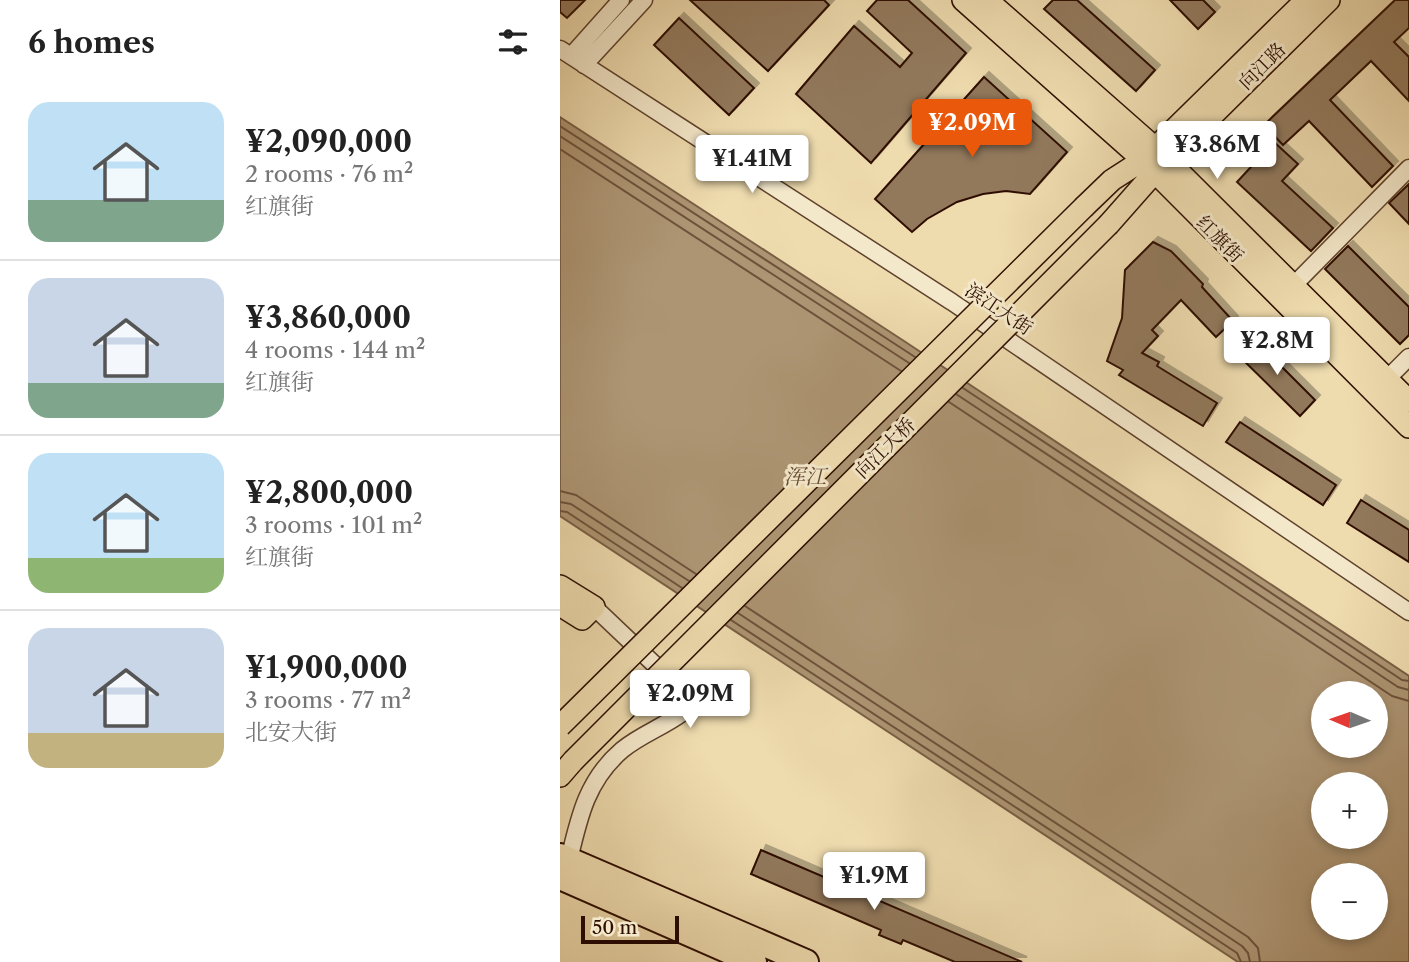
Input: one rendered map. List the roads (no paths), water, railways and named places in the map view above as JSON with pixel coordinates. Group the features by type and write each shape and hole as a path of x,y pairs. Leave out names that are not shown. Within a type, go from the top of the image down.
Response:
{"highway":[{"path":"563,864 754,962"},
{"path":"563,864 806,962"}],"main road":[{"name":"红旗街","path":"963,0 1155,160 1380,386"},
{"path":"987,0 1155,160"},
{"name":"向江路","path":"1109,224 1155,160 1306,0"},
{"name":"向江路","path":"1085,206 1112,180 1155,160 1329,0"},
{"name":"向江大桥","path":"560,726 1085,206"},
{"name":"向江大桥","path":"566,769 1109,224"},
{"path":"1380,386 1409,401"},
{"path":"1380,386 1409,427"},
{"path":"560,586 593,607 582,619 560,605"}],"street":[{"path":"572,57 621,0"},
{"path":"572,57 644,0"},
{"name":"滨江大街","path":"572,57 952,302 1409,612"},
{"path":"1286,292 1409,168"},
{"path":"1380,386 1409,357"},
{"path":"563,864 580,811 600,772 623,750 682,713 681,699 675,684 593,607"}],"water":[{"name":"浑江","path":"560,117 1409,676 1409,962 1238,962 560,516"}]}
